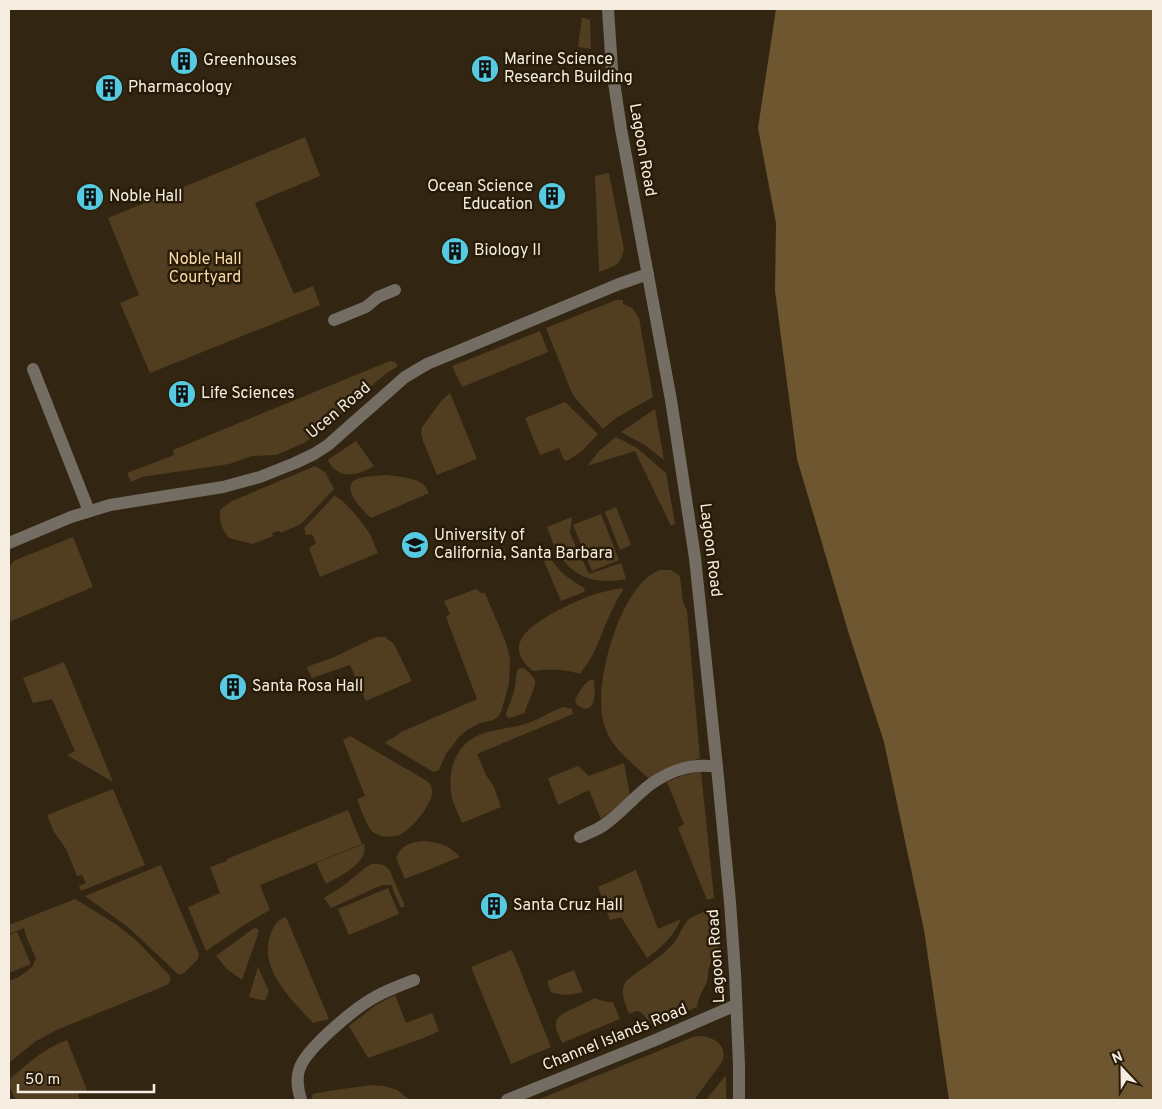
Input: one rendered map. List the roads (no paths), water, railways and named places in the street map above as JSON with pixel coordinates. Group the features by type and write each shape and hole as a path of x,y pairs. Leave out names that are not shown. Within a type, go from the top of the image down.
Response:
{"street":[{"name":"Lagoon Road","path":"608,9 612,69 621,129 671,400 696,558 730,911 735,974 740,1100"},
{"name":"Ucen Road","path":"9,543 89,511 123,503 223,487 260,477 295,463 328,445 406,377 427,364 619,284 648,274"},
{"path":"334,320 366,307 378,297 395,290"},
{"path":"33,369 89,511"},
{"path":"580,837 604,826 650,784 669,773 704,765 717,767"},
{"path":"301,1100 297,1081 299,1068 304,1059 323,1038 345,1018 375,997 414,980"},
{"name":"Channel Islands Road","path":"507,1100 736,1005"}],"place":[{"name":"Greenhouses","path":"184,61"},
{"name":"Marine Science Research Building","path":"485,69"},
{"name":"Pharmacology","path":"109,88"},
{"name":"Ocean Science Education","path":"552,196"},
{"name":"Noble Hall","path":"90,197"},
{"name":"Biology II","path":"455,251"},
{"name":"Life Sciences","path":"182,394"},
{"name":"University of California, Santa Barbara","path":"415,545"},
{"name":"Santa Rosa Hall","path":"233,687"},
{"name":"Santa Cruz Hall","path":"494,906"}],"park label":[{"name":"Noble Hall Courtyard","path":"205,269"}]}
